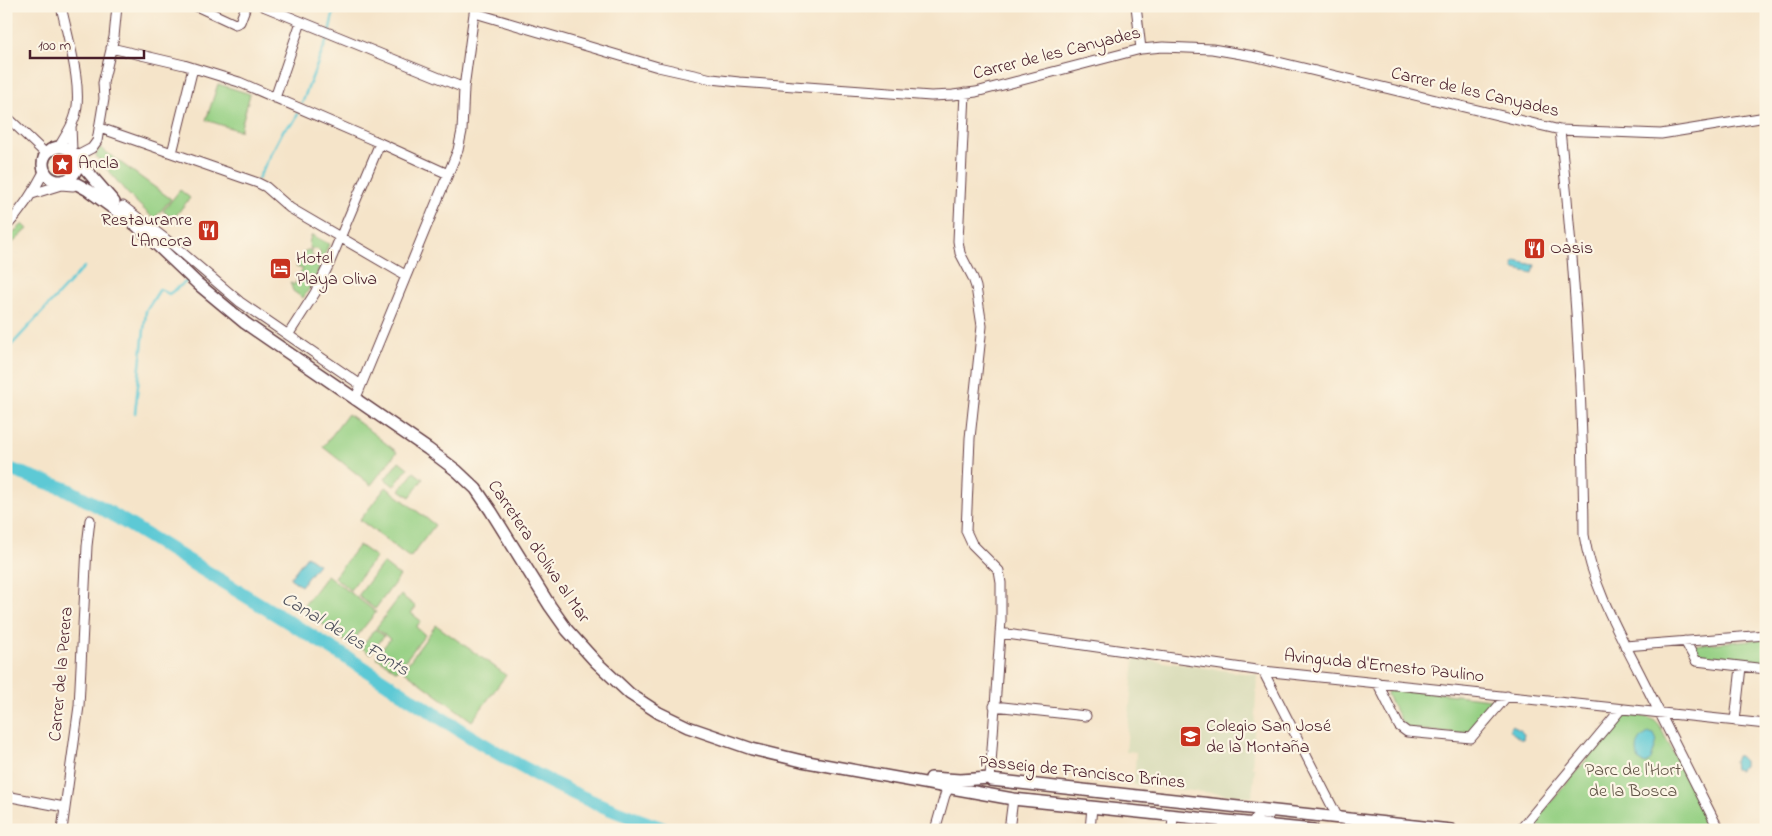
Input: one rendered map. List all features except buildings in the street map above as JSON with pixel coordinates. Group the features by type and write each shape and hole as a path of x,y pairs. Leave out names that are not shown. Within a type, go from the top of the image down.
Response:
{"street":[{"path":"59,147 75,118 76,105 76,82 61,6"},
{"path":"75,158 93,147 100,128 104,99 103,83 114,37 117,6"},
{"path":"196,6 235,24 240,22 246,6"},
{"path":"263,6 464,88"},
{"path":"1136,6 1140,49"},
{"path":"355,400 458,150 462,131 464,88 475,10"},
{"name":"Carrer de les Canyades","path":"475,10 658,67 739,82 914,95 965,94 1140,49 1163,47 1212,49 1253,56 1560,130 1660,134 1766,117"},
{"path":"275,98 301,22"},
{"path":"111,48 194,68 239,82 448,174"},
{"path":"172,153 194,68"},
{"path":"965,94 958,241 960,253 966,262 976,287 982,326 970,438 966,531 972,544 996,567 1000,575 1000,633 985,793"},
{"path":"6,116 46,154"},
{"path":"32,194 73,175 75,158 71,124"},
{"path":"100,128 258,183 266,187 290,208 340,239 405,275"},
{"path":"1560,130 1576,314 1582,420 1584,535 1593,574 1625,646 1719,830"},
{"path":"288,335 315,293 380,143"},
{"path":"54,148 66,148 136,225 83,187 51,178 45,170 43,162 46,154 54,148"},
{"path":"75,158 88,184 109,205"},
{"path":"6,227 22,210 45,170"},
{"path":"32,194 54,186 69,185 109,205"},
{"path":"123,206 172,244 240,302 362,385"},
{"name":"Carretera d’Oliva al Mar","path":"136,225 198,284 245,323 428,449 468,481 491,510 558,618 596,662 630,694 675,721 726,741 802,761 877,774"},
{"name":"Carrer de la Perera","path":"62,830 79,706 90,520"},
{"name":"Avinguda d'Ernesto Paulino","path":"1000,633 1263,671 1766,724"},
{"path":"1625,646 1766,635"},
{"path":"1685,641 1696,661 1766,669"},
{"path":"1735,721 1741,667"},
{"path":"1263,671 1338,818"},
{"path":"1377,682 1401,729 1415,733 1471,738 1507,696"},
{"path":"994,706 1086,716"},
{"path":"1520,830 1622,709"},
{"name":"Passeig de Francisco Brines","path":"877,774 960,780 985,779 1451,830"},
{"name":"Passeig de Francisco Brines","path":"877,774 1013,798 1173,814 1254,827 1313,830"},
{"path":"936,830 948,787 954,782 970,784 985,779"},
{"path":"6,796 64,807"},
{"path":"1009,830 1013,798"},
{"path":"1090,830 1092,807"},
{"path":"1172,830 1173,814"},
{"path":"1254,827 1254,820 1260,814 1298,817 1303,814"}],"shaded area":[{"name":"Colegio San José de la Montaña","path":"1134,658 1257,675 1252,768 1255,768 1252,797 1134,785 1136,752 1126,751"}],"green space":[{"path":"218,84 250,94 240,131 206,120"},
{"path":"99,147 171,199 154,219 127,193 96,156"},
{"path":"180,190 190,198 173,219 163,211"},
{"path":"23,224 28,229 6,249 6,239"},
{"path":"312,235 329,244 313,283 303,298 293,291 290,282 294,285 303,269 296,267 304,252 311,250 312,256 315,258 320,256 320,251 310,247 309,242"},
{"path":"348,414 397,452 371,485 323,447"},
{"path":"399,461 408,468 394,486 385,479"},
{"path":"414,472 423,479 410,497 400,490"},
{"path":"386,487 435,525 410,558 360,520"},
{"path":"359,545 376,557 350,590 334,577"},
{"path":"383,563 400,576 375,609 358,596"},
{"path":"327,575 376,612 350,645 302,608"},
{"path":"401,595 416,607 411,613 421,621 416,627 425,635 397,671 376,657 390,639 376,628"},
{"path":"436,625 506,675 472,721 403,670"},
{"path":"375,629 384,636 370,654 361,647"},
{"path":"1763,639 1766,641 1766,665 1698,658 1693,646 1694,645"},
{"path":"1393,688 1491,699 1494,705 1470,735 1405,728 1387,695 1388,691"},
{"name":"Parc de l'Hort de la Bosca","path":"1627,715 1649,718 1659,725 1713,830 1563,830 1536,826 1535,822 1537,819 1618,722"}],"water":[{"path":"1515,261 1535,265 1533,273 1514,269 1513,264"},
{"path":"6,463 45,476 41,485 6,474"},
{"path":"307,556 318,564 301,586 290,578"},
{"path":"1513,725 1524,734 1523,739 1520,739 1509,730"},
{"path":"1649,733 1654,734 1657,741 1651,760 1646,764 1639,761 1637,748 1642,738"},
{"path":"1736,756 1739,756 1744,761 1744,766 1738,770 1735,769 1734,762"}],"waterway":[{"path":"302,103 328,37 335,6"},
{"path":"258,179 284,129 293,123 298,114"},
{"path":"6,351 84,267"},
{"path":"135,413 146,311 160,289 169,294 187,281 189,282"},
{"name":"Canal de les Fonts","path":"6,468 66,489 102,508 483,744 541,777 618,812 666,830"}],"place":[{"name":"Ancla","path":"62,164"},
{"name":"Restauranre L'Ancora","path":"208,231"},
{"name":"Oasis","path":"1534,249"},
{"name":"Hotel Playa Oliva","path":"280,269"},
{"name":"Colegio San José de la Montaña","path":"1190,737"}]}
